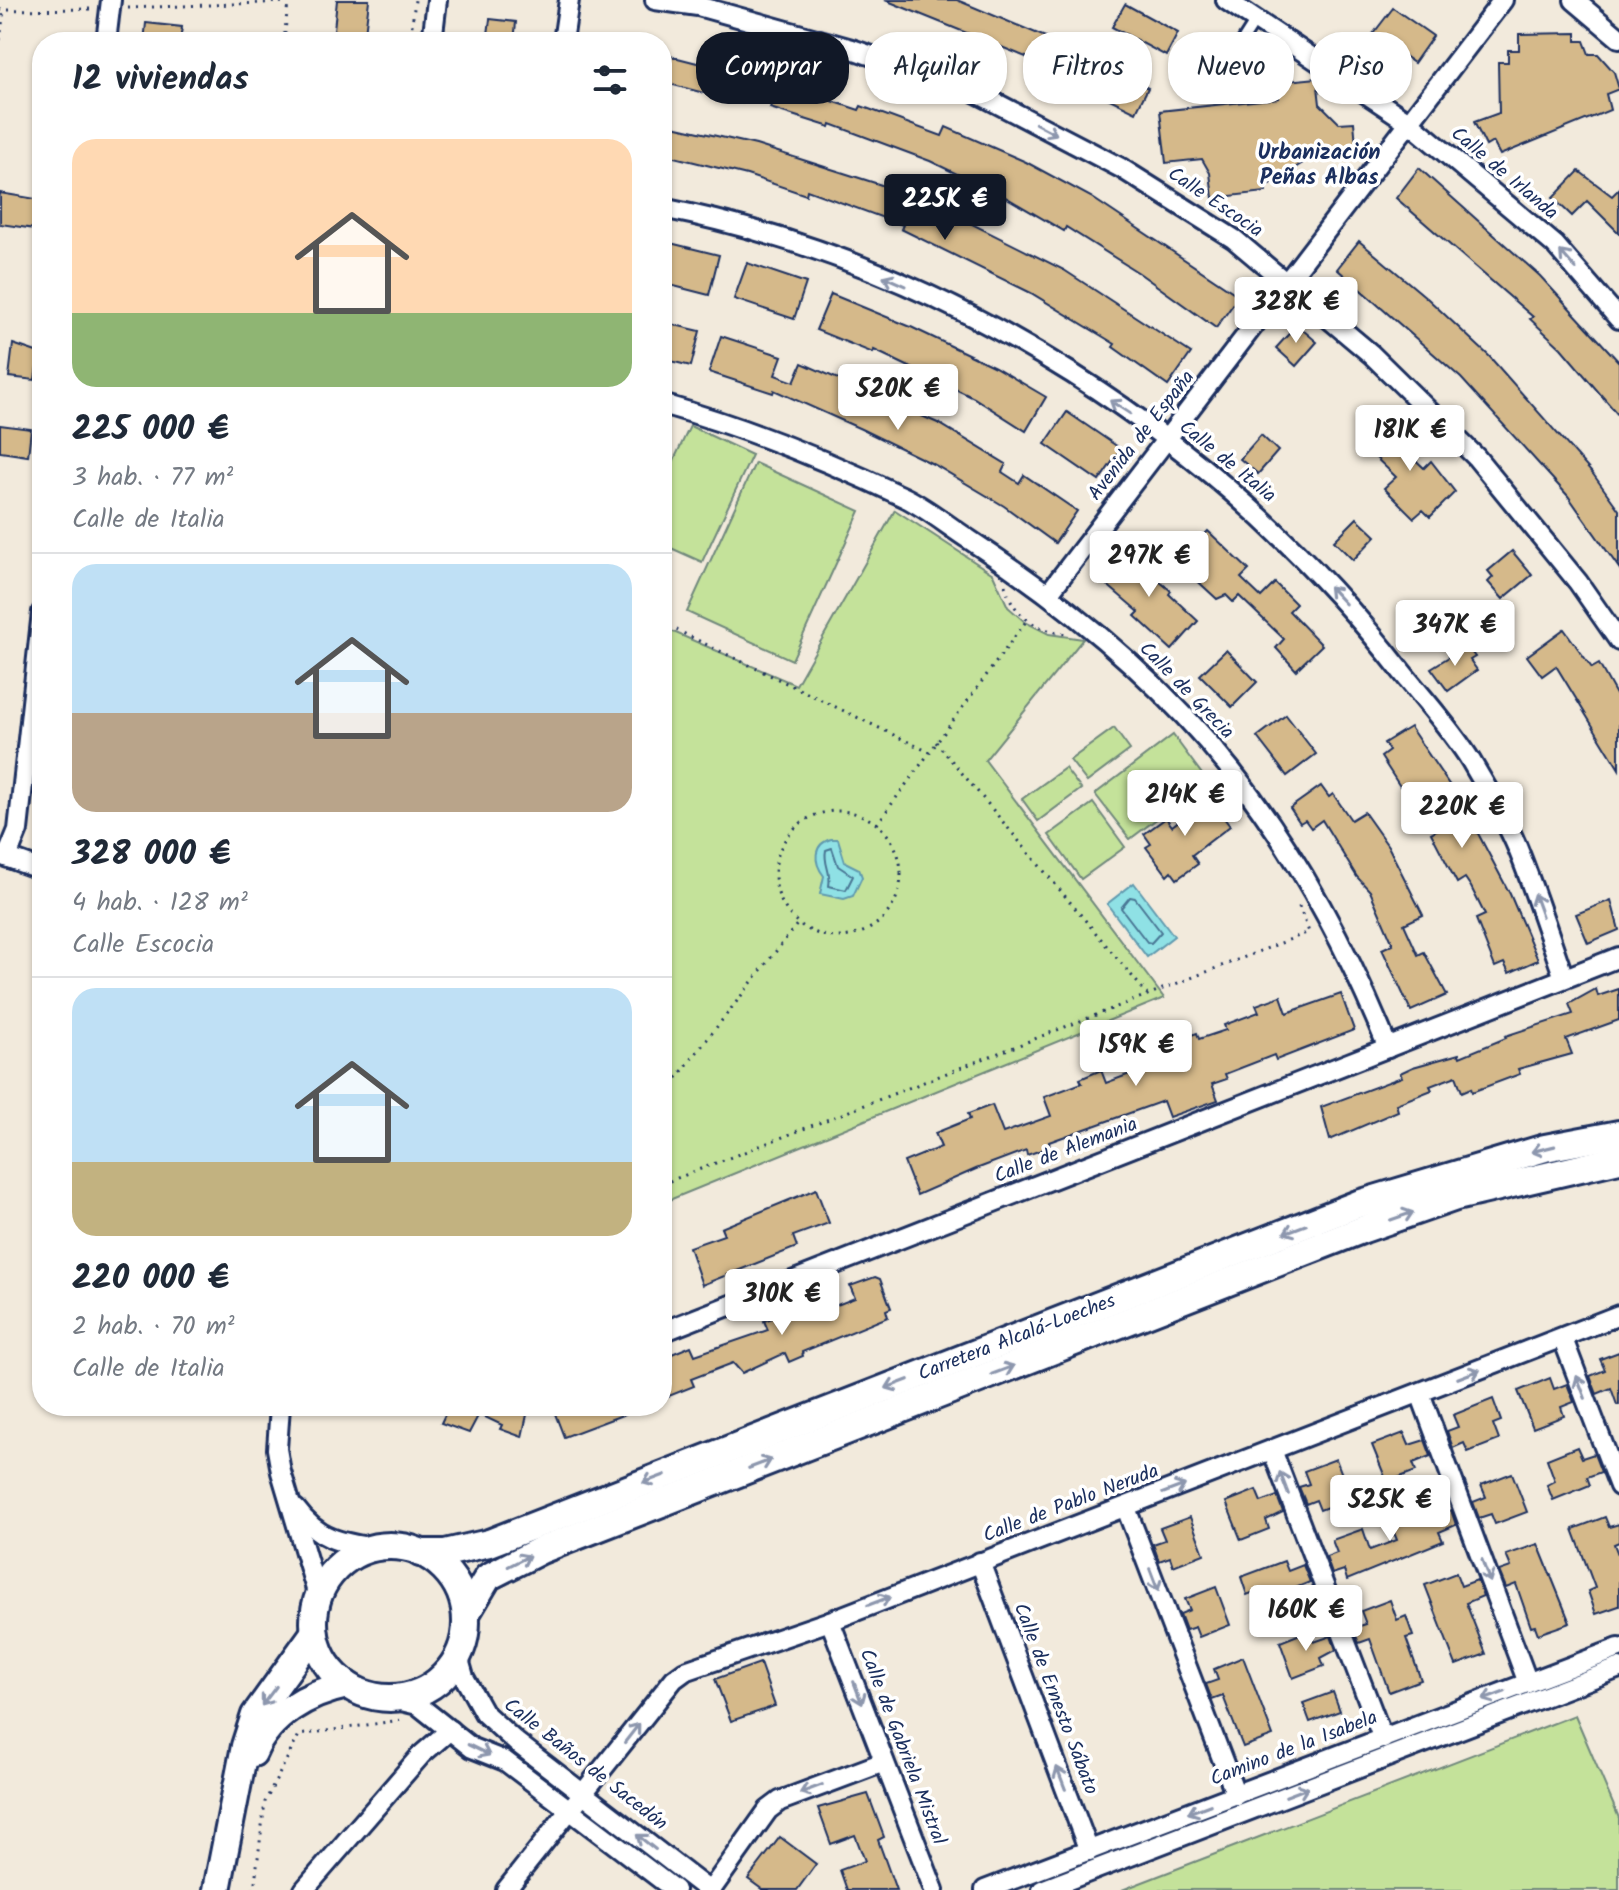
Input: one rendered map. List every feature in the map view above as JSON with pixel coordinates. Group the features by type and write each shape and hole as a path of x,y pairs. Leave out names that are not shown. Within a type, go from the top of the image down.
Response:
{"main road":[{"name":"Carretera Alcalá-Loeches","path":"420,1553 445,1553 489,1543 1358,1204 1545,1148 1619,1134"},
{"name":"Carretera Alcalá-Loeches","path":"466,1614 488,1577 541,1550 1364,1229 1456,1197 1619,1159"},
{"path":"398,1547 420,1553 451,1577 466,1614 465,1635 458,1656 430,1687 410,1696 389,1698 367,1695 347,1685 331,1671 320,1653 314,1633 318,1596 331,1574 351,1557 375,1548 398,1547"},
{"path":"217,1890 255,1715 314,1633"},
{"path":"237,1790 266,1731 295,1704 322,1690 347,1685"}],"street":[{"path":"433,32 437,0"},
{"path":"564,32 569,0"},
{"name":"Calle Escocia","path":"655,0 698,6 852,49 975,92 1121,168 1234,239 1409,389 1476,457 1560,559 1619,641"},
{"name":"Calle de Irlanda","path":"1226,0 1410,123 1555,245 1619,319"},
{"name":"Avenida de España","path":"1048,594 1503,0"},
{"path":"1574,0 1619,38"},
{"path":"107,32 110,4"},
{"name":"Calle de Italia","path":"672,211 822,249 983,321 1071,374 1166,440 1271,526 1368,628 1469,757 1517,846 1564,978"},
{"name":"Calle de Grecia","path":"672,407 723,421 906,498 1001,560 1096,634 1179,710 1231,770 1315,894 1343,945 1388,1048"},
{"path":"32,703 18,830 3,856 32,866"},
{"name":"Calle de Alemania","path":"672,1328 1619,957"},
{"name":"Calle de Pablo Neruda","path":"506,1890 674,1679 685,1671 830,1621 1619,1315"},
{"path":"1563,1339 1619,1486"},
{"path":"1420,1393 1528,1683"},
{"path":"279,1416 277,1449 287,1498 312,1567 318,1596"},
{"path":"1272,1450 1383,1739"},
{"path":"287,1498 308,1526 331,1542 375,1548"},
{"path":"1126,1508 1236,1795"},
{"name":"Calle de Ernesto Sábato","path":"980,1562 1089,1851"},
{"name":"Calle de Gabriela Mistral","path":"830,1621 934,1890"},
{"name":"Camino de la Isabela","path":"985,1890 1619,1648"},
{"name":"Calle Baños de Sacedón","path":"458,1656 464,1677 484,1713 584,1795 710,1890"},
{"name":"Camino de la Isabela","path":"1042,1890 1619,1668"},
{"path":"389,1698 418,1705 472,1748 505,1761 675,1890"},
{"path":"304,1890 421,1755 450,1730"},
{"path":"710,1890 768,1810 780,1801 884,1762"}],"lane":[{"path":"1248,32 1257,18"}],"path":[{"path":"411,32 415,0"},
{"path":"0,40 2,10 110,4 288,1 285,32"},
{"path":"1001,560 994,569 1000,572 1008,599 1027,620 1050,632 1082,636 1090,643 1096,634"},
{"path":"877,824 1027,620"},
{"path":"672,628 929,752"},
{"path":"936,742 1147,994"},
{"path":"828,811 854,813 877,824 896,848 900,863 901,883 893,904 883,918 869,929 839,937 821,935 798,923 782,903 775,875 782,844 796,827 828,811"},
{"path":"672,1180 1309,932 1297,902"},
{"path":"672,1084 798,923"},
{"path":"254,1890 265,1802 299,1735 413,1718"}],"green space":[{"path":"690,426 752,455 702,562 672,548 672,464"},
{"path":"755,463 860,511 792,660 687,612"},
{"path":"895,510 993,574 1008,607 1025,622 1049,634 1083,639 985,760 1164,998 672,1199 672,631 796,685"},
{"path":"1114,728 1130,750 1087,782 1070,760"},
{"path":"1173,735 1207,781 1130,839 1095,794"},
{"path":"1065,768 1081,789 1038,821 1022,799"},
{"path":"1093,803 1125,847 1081,879 1049,835"},
{"path":"1575,1715 1619,1818 1619,1890 1122,1890"}],"water":[{"path":"831,839 838,839 845,862 859,869 862,877 853,896 844,899 820,894 824,876 818,865 818,849"},
{"path":"1134,883 1174,936 1147,957 1107,904"}],"building":[{"path":"337,0 369,0 365,32 334,32"},
{"path":"885,0 957,0 1033,32 1023,32 1023,56 1007,49 1007,32 964,32"},
{"path":"1125,4 1176,32 1168,32 1166,56 1152,48 1152,32 1121,32 1112,27"},
{"path":"1393,8 1433,36 1414,63 1412,32 1375,32"},
{"path":"490,19 516,22 515,32 488,32"},
{"path":"146,23 182,27 181,32 145,32"},
{"path":"1576,33 1576,41 1584,41 1589,54 1598,54 1614,72 1619,89 1606,94 1610,110 1500,155 1493,142 1486,146 1474,122 1499,113 1498,62 1508,62 1508,50 1519,50 1519,34"},
{"path":"672,57 696,63 696,91 672,85"},
{"path":"1310,79 1310,104 1320,104 1339,123 1354,122 1357,155 1306,161 1265,187 1266,192 1213,198 1210,173 1202,159 1166,163 1160,111 1224,104 1294,104 1294,80"},
{"path":"771,104 841,104 859,110 861,106 942,136 946,127 1026,162 1091,197 1239,296 1216,328 1139,273 1066,227 1064,231 1007,198 930,161 831,124 830,127 770,108"},
{"path":"1120,104 1140,104 1136,112"},
{"path":"673,126 756,145 916,196 1064,270 1191,353 1168,386 1113,347 1115,344 1031,293 901,229 903,225 807,190 806,195 747,175 672,156"},
{"path":"1419,168 1540,276 1619,362 1619,416 1561,348 1530,319 1533,317 1396,198"},
{"path":"1579,171 1612,196 1619,189 1619,233 1587,201 1572,216 1553,198"},
{"path":"0,193 32,198 32,229 0,224"},
{"path":"1359,241 1489,356 1593,474 1619,510 1619,568 1568,496 1461,378 1337,269"},
{"path":"672,243 719,255 709,295 672,286"},
{"path":"747,263 806,283 794,319 734,299"},
{"path":"831,294 995,367 1046,397 1026,431 974,398 874,350 873,353 816,330"},
{"path":"672,324 700,331 691,366 672,361"},
{"path":"1297,325 1317,342 1296,366 1276,348"},
{"path":"721,336 782,356 775,375 794,382 802,363 940,424 1006,464 1002,472 1019,483 1024,475 1077,511 1055,543 1004,506 935,465 774,390 773,393 709,372"},
{"path":"13,344 32,351 32,380 9,377"},
{"path":"1067,412 1121,449 1099,481 1045,444"},
{"path":"1396,418 1416,437 1404,449 1424,468 1431,461 1455,492 1430,517 1423,510 1414,518 1384,488 1396,477 1372,454 1381,444 1373,437 1387,421 1390,425"},
{"path":"0,425 31,429 28,456 0,452"},
{"path":"1261,435 1278,451 1258,474 1240,459"},
{"path":"1357,518 1376,536 1353,560 1334,541"},
{"path":"1208,531 1249,570 1241,578 1261,597 1275,583 1296,604 1289,611 1322,645 1296,670 1276,648 1284,639 1239,596 1233,602 1226,595 1217,599 1178,563"},
{"path":"1121,549 1171,591 1169,594 1198,621 1172,650 1135,616 1139,612 1105,583 1102,572"},
{"path":"1512,551 1532,575 1503,599 1488,582 1493,577 1488,571"},
{"path":"1564,629 1592,668 1599,664 1619,700 1619,769 1556,666 1542,676 1527,656"},
{"path":"1467,646 1475,657 1470,660 1477,670 1448,691 1431,668"},
{"path":"1226,650 1257,682 1232,707 1200,675"},
{"path":"1286,715 1316,754 1287,776 1257,737"},
{"path":"1410,727 1463,805 1510,894 1538,960 1509,973 1504,963 1495,967 1476,919 1485,915 1471,887 1465,878 1457,883 1431,833 1438,829 1420,796 1410,802 1381,757 1389,751 1384,743"},
{"path":"1321,786 1329,797 1333,794 1351,820 1364,812 1388,846 1423,915 1404,924 1418,955 1424,952 1447,995 1411,1011 1382,949 1393,944 1370,891 1357,877 1322,820 1311,828 1305,820 1300,823 1290,808"},
{"path":"1209,798 1230,826 1192,855 1198,864 1177,879 1171,871 1167,875 1146,847 1151,844 1144,834 1166,818 1172,826"},
{"path":"1611,900 1619,930 1588,943 1576,914"},
{"path":"1596,989 1598,996 1619,989 1619,1020 1566,1039 1572,1054 1518,1069 1520,1074 1472,1092 1471,1088 1462,1092 1456,1076 1430,1086 1432,1090 1396,1104 1398,1111 1330,1140 1321,1107 1402,1077 1400,1073 1413,1067 1459,1054 1460,1057 1505,1036 1573,1014 1569,1004"},
{"path":"1341,994 1354,1030 1276,1060 1274,1055 1225,1074 1227,1079 1212,1084 1218,1100 1169,1117 1163,1101 1049,1142 1050,1147 1027,1155 1026,1150 976,1169 917,1195 904,1162 941,1147 935,1133 970,1119 968,1114 992,1105 1003,1133 1051,1116 1044,1097 1082,1083 1080,1079 1101,1070 1106,1083 1154,1065 1148,1050 1197,1033 1199,1039 1226,1030 1224,1025 1259,1012 1256,1005 1281,996 1287,1013"},
{"path":"816,1189 829,1223 793,1236 797,1247 702,1285 689,1247 724,1235 721,1228"},
{"path":"875,1277 880,1279 891,1308 886,1310 888,1317 802,1352 803,1356 789,1362 785,1353 742,1373 733,1363 691,1379 694,1386 672,1395 672,1354 691,1346 695,1355 768,1330 764,1321 824,1301 827,1309 855,1298 850,1286"},
{"path":"1619,1352 1617,1405 1611,1388 1597,1394 1590,1376 1605,1370 1600,1359"},
{"path":"1550,1378 1554,1389 1567,1384 1574,1402 1561,1407 1564,1416 1533,1428 1518,1391"},
{"path":"1493,1399 1501,1421 1493,1424 1499,1440 1468,1452 1464,1443 1453,1448 1447,1431 1458,1427 1453,1415"},
{"path":"444,1416 478,1416 469,1433 441,1423"},
{"path":"483,1416 527,1416 522,1437 500,1429 502,1425"},
{"path":"556,1416 620,1416 564,1437"},
{"path":"1404,1433 1409,1445 1425,1440 1431,1456 1413,1463 1416,1471 1387,1482 1372,1445"},
{"path":"1577,1447 1582,1458 1594,1454 1601,1472 1587,1477 1590,1485 1553,1500 1547,1485 1555,1481 1547,1459"},
{"path":"1336,1459 1351,1498 1320,1510 1316,1500 1306,1504 1299,1487 1309,1484 1304,1471"},
{"path":"1512,1473 1527,1512 1495,1524 1491,1514 1479,1518 1473,1502 1486,1497 1481,1485"},
{"path":"1256,1490 1261,1502 1277,1496 1283,1512 1266,1520 1269,1529 1241,1540 1226,1502"},
{"path":"1429,1505 1434,1516 1451,1510 1456,1525 1439,1532 1443,1541 1347,1580 1344,1570 1332,1574 1326,1557 1337,1553 1332,1540 1363,1529 1370,1550 1397,1540 1389,1521"},
{"path":"1190,1517 1204,1554 1173,1566 1170,1557 1159,1561 1153,1544 1165,1540 1160,1528"},
{"path":"1605,1517 1609,1527 1619,1524 1619,1542 1614,1544 1619,1557 1619,1606 1596,1614 1588,1591 1595,1588 1573,1529"},
{"path":"1538,1544 1570,1623 1538,1634 1535,1626 1531,1627 1516,1584 1506,1588 1499,1571 1511,1567 1506,1555"},
{"path":"1284,1561 1288,1571 1303,1565 1310,1582 1293,1589 1297,1598 1266,1609 1259,1590 1247,1595 1241,1577"},
{"path":"1456,1573 1461,1586 1477,1580 1483,1596 1466,1603 1486,1654 1456,1665 1425,1585"},
{"path":"1216,1587 1230,1625 1199,1637 1195,1627 1186,1630 1180,1614 1190,1610 1185,1599"},
{"path":"1390,1600 1397,1620 1406,1616 1413,1636 1406,1638 1421,1680 1389,1692 1370,1639 1359,1643 1353,1628 1366,1624 1361,1611"},
{"path":"1310,1630 1314,1642 1331,1636 1336,1650 1321,1658 1324,1666 1293,1678 1280,1642"},
{"path":"1243,1657 1273,1736 1243,1747 1223,1696 1212,1700 1206,1684 1218,1680 1214,1669"},
{"path":"760,1663 775,1706 731,1721 715,1679"},
{"path":"1333,1692 1340,1711 1310,1722 1303,1703"},
{"path":"868,1794 884,1837 878,1840 896,1890 847,1890 840,1870 865,1861 855,1835 831,1844 818,1808"},
{"path":"780,1837 816,1864 797,1890 763,1890 748,1879"}],"district":[{"name":"Urbanización Peñas Albas","path":"1319,166"}]}
